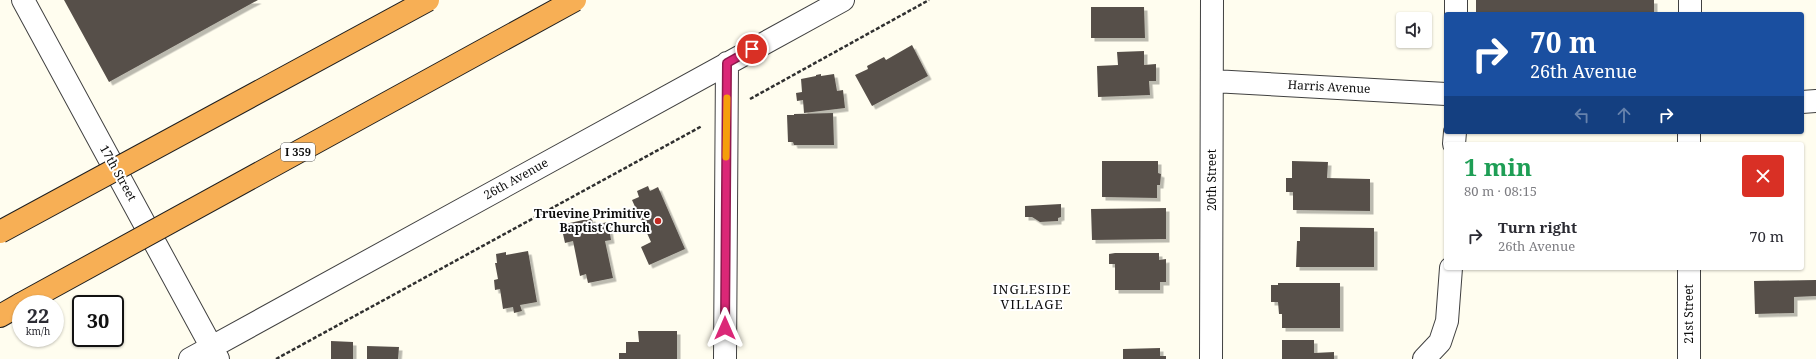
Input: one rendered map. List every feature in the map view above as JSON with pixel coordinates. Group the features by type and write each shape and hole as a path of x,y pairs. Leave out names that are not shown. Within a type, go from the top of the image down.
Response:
{"highway":[{"path":"0,232 428,0"},
{"name":"I 359","path":"37,295 575,0"},
{"name":"I 359","path":"0,316 12,309"}],"street":[{"name":"17th Street","path":"23,0 215,353"},
{"name":"26th Avenue","path":"190,359 215,353 727,63 842,0"},
{"name":"20th Street","path":"1211,359 1213,81 1212,0"},
{"path":"1456,0 1456,12"},
{"path":"1690,0 1690,12"},
{"path":"725,359 727,63"},
{"name":"Harris Avenue","path":"1213,81 1444,94"},
{"path":"1804,102 1816,101"},
{"path":"1424,359 1440,342 1447,321 1452,270"},
{"name":"21st Street","path":"1689,270 1689,359"}],"path":[{"path":"276,359 929,0"}],"building":[{"path":"64,0 258,0 109,82"},
{"path":"1476,0 1654,0 1654,12 1476,12"},
{"path":"1091,7 1144,7 1145,38 1091,38"},
{"path":"912,45 928,76 872,106 855,75 868,69 867,66 884,57 886,60"},
{"path":"1144,51 1144,65 1156,64 1156,81 1149,81 1150,95 1098,97 1097,66 1118,65 1117,52"},
{"path":"821,74 821,76 834,74 837,91 843,90 845,108 804,113 803,100 797,101 796,93 802,92 801,79"},
{"path":"833,113 834,145 794,145 793,142 788,142 787,115"},
{"path":"1102,161 1158,161 1158,173 1161,174 1160,185 1157,185 1157,198 1102,197"},
{"path":"1292,161 1328,162 1327,178 1370,179 1370,211 1293,210 1293,192 1286,192 1286,178 1292,178"},
{"name":"Truevine Primitive Baptist Church","path":"648,186 650,191 658,187 685,249 649,265 641,247 651,242 632,200 639,197 637,191"},
{"path":"1061,204 1061,217 1058,218 1058,221 1040,222 1032,217 1025,217 1025,206"},
{"path":"1166,208 1166,239 1092,240 1091,209"},
{"path":"592,218 593,225 608,222 611,240 605,241 613,278 588,283 586,274 580,276 573,241 565,243 561,225"},
{"path":"1300,227 1374,228 1374,267 1296,267 1297,241 1300,241"},
{"path":"528,251 537,302 520,305 522,311 514,313 513,307 503,309 500,289 495,290 494,280 498,279 495,263 497,263 496,254 506,252 506,255"},
{"path":"1159,253 1159,260 1166,259 1166,282 1160,282 1160,290 1115,290 1115,264 1109,264 1109,254"},
{"path":"1816,280 1816,296 1794,297 1794,313 1755,314 1754,281"},
{"path":"1278,283 1340,283 1340,328 1282,328 1282,314 1279,314 1278,302 1271,302 1271,285 1278,285"},
{"path":"638,331 677,331 677,359 619,359 619,353 626,353 626,342 639,342"},
{"path":"1282,340 1314,340 1314,353 1334,352 1334,359 1282,359"},
{"path":"331,341 353,342 353,359 331,359"},
{"path":"367,346 399,347 398,359 367,359"},
{"path":"1160,348 1160,356 1166,356 1166,359 1123,359 1123,349"}],"slow traffic":[{"path":"726,157 727,98"}],"place":[{"name":"Truevine Primitive Baptist Church","path":"658,221"}],"district":[{"name":"INGLESIDE VILLAGE","path":"1032,296"}],"route":[{"path":"725,328 727,63 752,49"}]}
